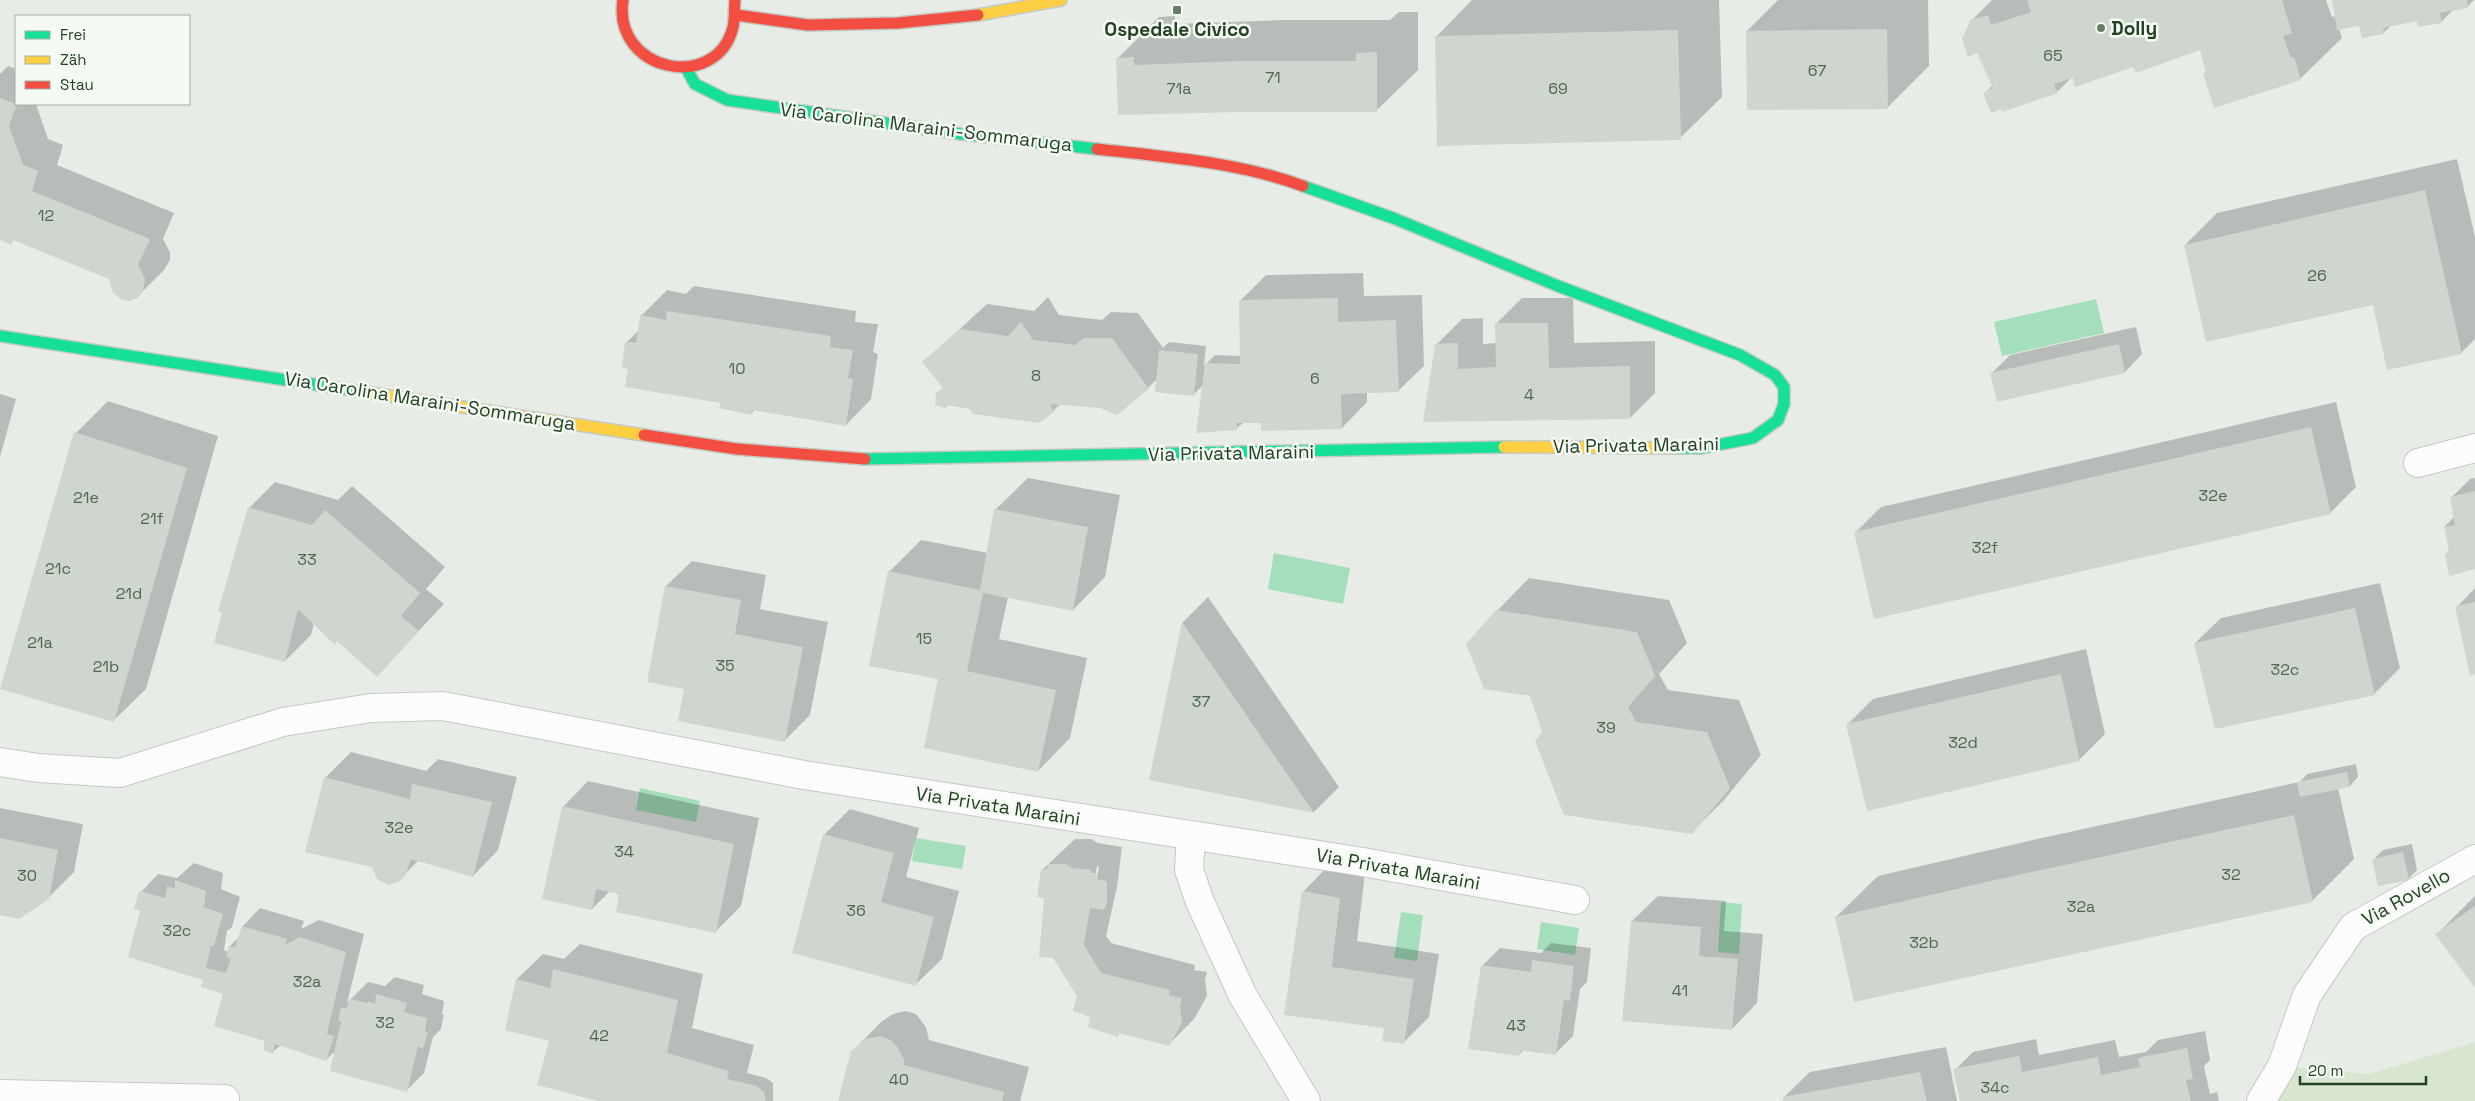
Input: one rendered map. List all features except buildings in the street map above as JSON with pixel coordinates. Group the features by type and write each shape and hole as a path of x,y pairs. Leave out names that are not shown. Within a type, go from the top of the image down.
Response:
{"street":[{"path":"622,0 622,20 630,40 644,57 664,66 686,68 702,64 715,56 726,44 736,15 735,0"},
{"path":"736,15 808,25 898,23 971,16 1061,0"},
{"name":"Via Carolina Maraini-Sommaruga","path":"686,68 695,84 727,100 961,134 1179,158"},
{"name":"Via Privata Maraini","path":"862,459 1570,446 1702,448 1753,438 1778,420 1784,404 1784,387 1775,375 1740,355 1558,286 1393,218 1276,176 1179,158"},
{"name":"Via Carolina Maraini-Sommaruga","path":"0,336 737,449 862,459"},
{"path":"2418,463 2475,448"},
{"name":"Via Privata Maraini","path":"0,762 38,768 120,773 284,722 372,708 442,706 804,775 1356,861 1575,900"},
{"path":"1191,836 1188,870 1200,902 1242,996 1306,1101"},
{"name":"Via Rovello","path":"2261,1101 2282,1066 2308,996 2353,927 2475,859"},
{"path":"0,1094 225,1099"}],"shaded area":[{"path":"2096,299 2104,333 2002,356 1994,322"},
{"path":"1274,553 1350,568 1343,604 1268,589"},
{"path":"640,788 700,801 696,822 636,810"},
{"path":"916,838 966,846 962,869 912,861"},
{"path":"1721,902 1742,904 1739,954 1718,952"},
{"path":"1401,912 1423,915 1417,961 1394,958"},
{"path":"1541,922 1579,928 1575,955 1537,949"},
{"path":"2475,1042 2475,1101 2261,1101 2282,1066 2369,1074"}],"traffic: fast":[{"path":"686,68 695,84 727,100 961,134 1097,149"},
{"path":"1303,186 1393,218 1558,286 1740,355 1775,375 1784,387 1784,404 1778,420 1753,438 1702,448 1675,448"},
{"path":"0,336 364,392"},
{"path":"865,459 1504,447"}],"traffic: slow":[{"path":"978,15 1061,0"},
{"path":"364,392 644,435"},
{"path":"1504,447 1675,448"}],"traffic: jam":[{"path":"623,0 624,25 633,44 649,58 668,65 688,66 708,61 723,48 733,27 735,0"},
{"path":"736,15 808,25 898,23 978,15"},
{"path":"1097,149 1227,166 1253,171 1303,186"},
{"path":"644,435 737,449 865,459"}],"place":[{"name":"Ospedale Civico","path":"1177,10"},
{"name":"Dolly","path":"2101,28"}]}
